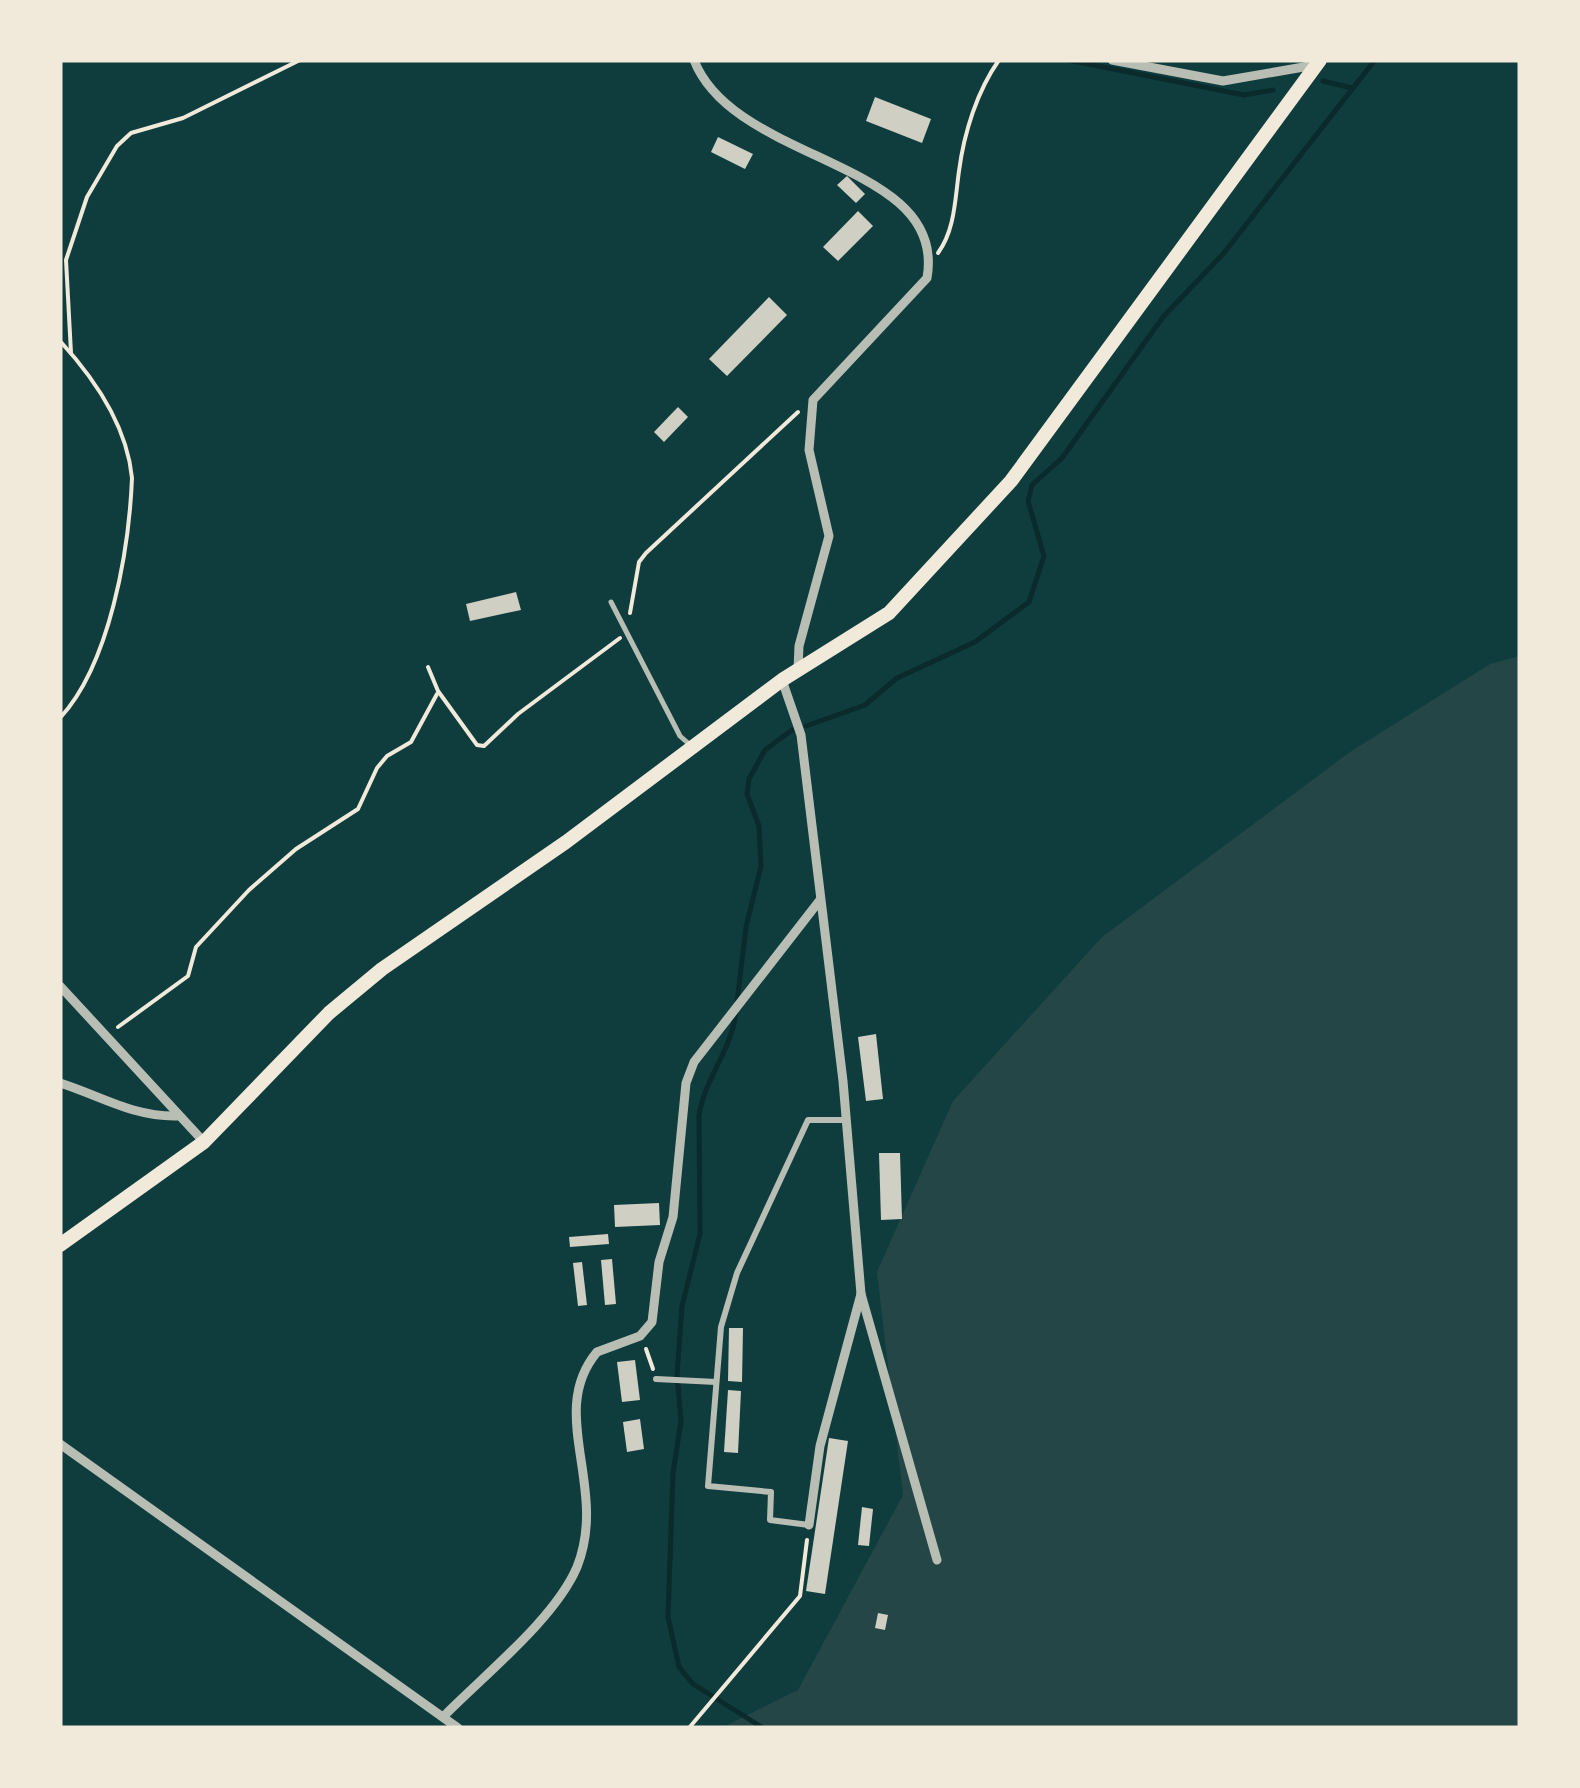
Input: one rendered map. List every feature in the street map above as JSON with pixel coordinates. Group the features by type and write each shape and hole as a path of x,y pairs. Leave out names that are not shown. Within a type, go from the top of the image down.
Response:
{"main road":[{"path":"60,1245 204,1142 330,1013 382,969 566,842 782,680 889,613 992,504 1317,62"}],"street":[{"path":"694,60 708,87 746,122 880,186 902,204 928,243 928,278 813,400 809,450 829,536 798,646 798,669"},
{"path":"1112,60 1222,81 1317,62"},
{"path":"782,680 801,735 862,1294 937,1560"},
{"path":"444,1717 570,1581 590,1520 575,1390 596,1352 640,1336 652,1322 659,1262 672,1217 686,1082 694,1062 820,900"},
{"path":"60,986 204,1142"},
{"path":"60,1082 126,1110 152,1117 178,1116"},
{"path":"846,1120 808,1120 737,1273 721,1327 708,1486 770,1492 770,1520 809,1525 820,1446 862,1294"},
{"path":"656,1380 716,1382"},
{"path":"60,1444 458,1728"}],"lane":[{"path":"611,602 680,736 692,746"}],"path":[{"path":"71,352 66,260 88,197 117,146 131,133 182,118 300,60"},
{"path":"930,261 941,250 950,228 977,100 998,60"},
{"path":"60,341 114,417 130,456 132,478 109,615 86,688 60,718"},
{"path":"428,667 438,691 477,744 484,746 518,714 628,633 639,562 770,434 813,400"},
{"path":"98,1029 117,1028 178,985 188,976 196,947 249,890 315,835 358,808 377,768 387,756 411,742 438,691"},
{"path":"640,1336 656,1380"},
{"path":"689,1728 800,1596 809,1525"}],"shaded area":[{"path":"1520,656 1520,1728 721,1728 798,1690 903,1495 877,1272 953,1101 1102,937 1350,752 1490,664"}],"building":[{"path":"875,97 931,119 922,143 866,121"},
{"path":"718,137 753,154 745,169 711,152"},
{"path":"847,176 865,194 856,203 837,185"},
{"path":"858,211 873,226 838,261 823,247"},
{"path":"769,297 787,315 727,376 709,359"},
{"path":"678,407 688,417 664,442 654,432"},
{"path":"516,592 521,610 470,621 466,604"},
{"path":"876,1034 883,1099 866,1101 858,1037"},
{"path":"879,1153 900,1153 902,1219 881,1220"},
{"path":"659,1203 660,1225 615,1227 614,1205"},
{"path":"608,1234 609,1244 570,1247 569,1237"},
{"path":"612,1259 616,1304 605,1305 601,1260"},
{"path":"582,1262 587,1305 578,1306 573,1263"},
{"path":"729,1328 743,1328 742,1382 728,1381"},
{"path":"635,1360 640,1400 622,1402 617,1362"},
{"path":"728,1390 741,1391 738,1453 724,1452"},
{"path":"640,1419 644,1449 627,1452 623,1422"},
{"path":"829,1438 848,1441 825,1594 806,1591"},
{"path":"862,1507 873,1509 869,1546 858,1545"},
{"path":"878,1613 888,1615 885,1630 875,1628"}],"waterway":[{"path":"1068,60 1244,95 1273,90"},
{"path":"806,726 865,705 897,678 975,642 1029,602 1044,556 1028,501 1032,485 1062,458 1163,317 1223,254 1375,60"},
{"path":"1323,81 1352,88"},
{"path":"737,1002 746,927 761,866 759,826 747,794 749,779 765,750 792,730"},
{"path":"736,1013 699,1115 700,1234 682,1306 677,1375 681,1421 673,1473 668,1617 679,1667 693,1684 763,1728"}]}
